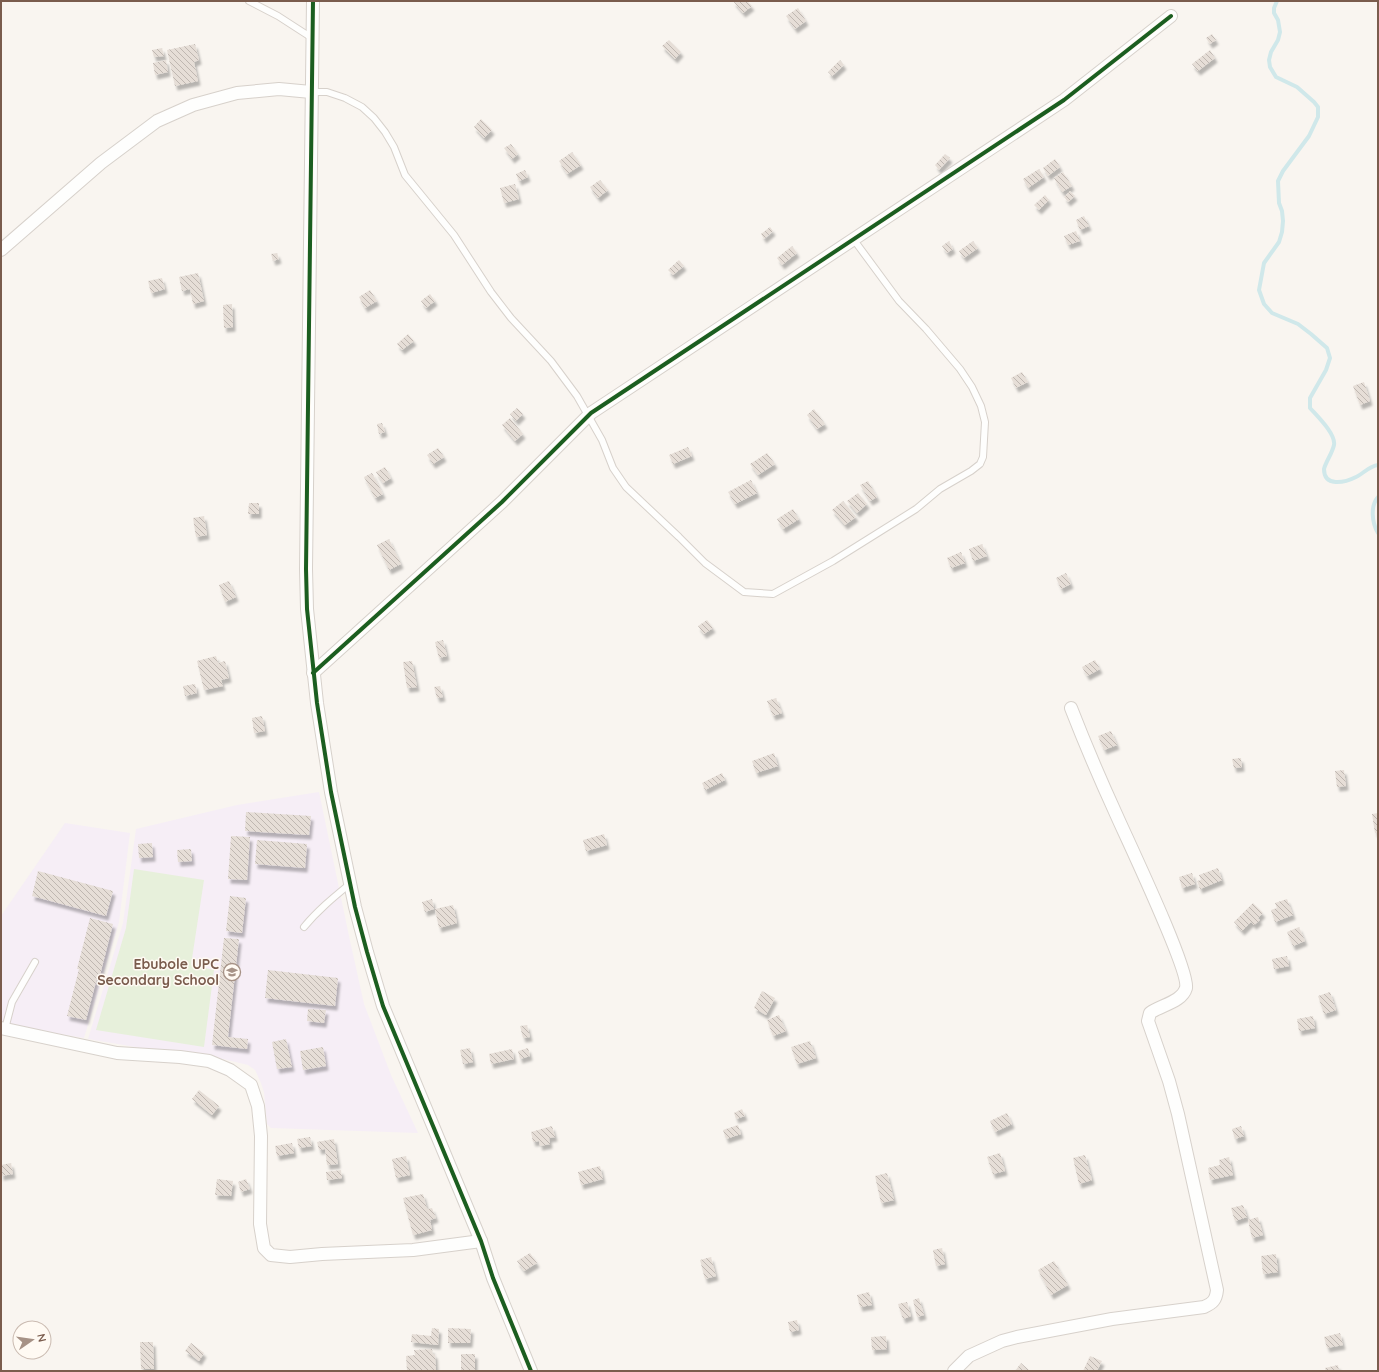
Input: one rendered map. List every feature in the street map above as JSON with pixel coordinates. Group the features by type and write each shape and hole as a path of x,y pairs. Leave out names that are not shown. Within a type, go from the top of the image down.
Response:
{"street":[{"path":"313,1 306,523 307,609 317,703 331,792 367,952 383,1006 481,1241 493,1278 531,1371"},
{"path":"314,673 502,502 589,416 1064,100 1171,16"},
{"path":"1,250 101,163 137,134 157,121 193,105 236,93 279,89 312,92"},
{"path":"954,1371 969,1356 1002,1341 1112,1319 1204,1307 1212,1303 1216,1298 1217,1290 1170,1081 1148,1021 1150,1013 1182,997 1186,987 1185,976 1173,944 1094,765 1071,708"},
{"path":"3,1029 117,1053 180,1057 209,1061 230,1070 251,1085 258,1106 261,1136 260,1224 264,1248 271,1255 290,1257 413,1250 481,1241"}],"lane":[{"path":"248,1 278,16 312,38"},
{"path":"312,92 327,92 345,98 362,107 374,118 394,147 405,175 454,235 491,292 511,318 551,361 577,396 602,440 613,468 626,487 705,563 744,592 772,594 833,561 916,510 940,489 980,464 983,457 985,422 981,406 972,387 960,369 926,329 898,300 854,240"},
{"path":"304,927 325,904 351,883"},
{"path":"3,1029 12,1002 35,962"}],"shaded area":[{"name":"Ebubole UPC Secondary School","path":"319,792 364,1004 391,1075 418,1133 271,1128 267,1124 264,1092 261,1083 255,1070 248,1065 223,1059 165,1052 88,1039 123,923 136,829 237,805"},
{"path":"65,823 130,833 119,922 84,1038 1,1022 1,916"}],"green space":[{"path":"134,869 204,880 191,965 214,970 204,1047 96,1030 126,928"}],"building":[{"path":"733,1 747,1 752,6 743,13"},
{"path":"798,8 806,21 795,29 786,16"},
{"path":"1212,34 1216,40 1210,44 1206,38"},
{"path":"669,40 681,52 675,59 662,46"},
{"path":"195,44 199,60 194,62 198,81 175,86 167,50"},
{"path":"162,48 164,56 154,57 152,50"},
{"path":"1210,50 1215,58 1198,71 1192,64"},
{"path":"166,60 168,72 155,75 153,63"},
{"path":"840,60 844,65 832,76 828,72"},
{"path":"481,119 492,130 484,138 474,127"},
{"path":"511,144 518,154 512,159 504,148"},
{"path":"572,152 581,165 567,174 559,161"},
{"path":"945,154 950,158 939,170 935,165"},
{"path":"1055,159 1060,167 1048,176 1043,168"},
{"path":"1039,169 1044,177 1028,188 1023,179"},
{"path":"525,170 528,177 519,181 516,174"},
{"path":"1063,172 1072,186 1062,192 1054,178"},
{"path":"600,180 608,190 598,198 590,187"},
{"path":"515,184 519,199 504,203 500,188"},
{"path":"1070,191 1075,196 1068,202 1064,197"},
{"path":"1045,195 1049,200 1039,210 1034,205"},
{"path":"1084,216 1089,226 1080,230 1076,220"},
{"path":"770,227 773,231 764,239 761,234"},
{"path":"1076,231 1080,241 1068,245 1064,236"},
{"path":"949,241 953,249 947,253 942,246"},
{"path":"973,241 978,248 964,258 959,251"},
{"path":"792,246 797,253 782,265 777,258"},
{"path":"277,253 279,259 273,261 271,254"},
{"path":"679,260 684,266 673,275 668,270"},
{"path":"198,273 204,301 193,304 190,289 182,291 179,277"},
{"path":"162,278 165,289 151,293 148,281"},
{"path":"370,290 377,301 365,308 359,297"},
{"path":"430,294 435,301 426,308 421,301"},
{"path":"232,304 233,327 224,328 223,305"},
{"path":"408,334 414,341 402,350 397,344"},
{"path":"1022,372 1028,382 1016,388 1011,378"},
{"path":"1364,382 1370,401 1360,405 1353,386"},
{"path":"517,408 523,414 516,421 510,414"},
{"path":"814,409 825,424 817,429 807,415"},
{"path":"510,418 523,434 515,441 502,425"},
{"path":"382,423 385,432 379,434 377,424"},
{"path":"688,447 692,456 673,464 669,455"},
{"path":"438,448 444,457 433,464 427,455"},
{"path":"767,453 775,464 758,475 750,464"},
{"path":"385,467 391,478 383,483 376,472"},
{"path":"372,473 383,494 375,498 364,477"},
{"path":"751,480 757,493 735,504 728,492"},
{"path":"868,481 877,497 870,501 860,485"},
{"path":"858,493 867,504 857,513 847,501"},
{"path":"843,501 856,517 845,525 832,510"},
{"path":"249,503 259,503 259,514 248,514"},
{"path":"793,509 799,519 783,529 777,519"},
{"path":"204,516 207,535 196,537 193,518"},
{"path":"389,539 401,564 389,570 377,545"},
{"path":"982,544 987,556 973,561 969,549"},
{"path":"961,552 965,563 951,568 947,558"},
{"path":"1066,573 1071,584 1061,589 1056,578"},
{"path":"229,581 236,597 225,602 219,585"},
{"path":"707,620 713,628 704,634 698,626"},
{"path":"443,640 447,656 439,658 435,642"},
{"path":"216,656 218,663 225,661 229,678 221,680 223,686 204,690 197,661"},
{"path":"1095,660 1100,669 1087,676 1082,667"},
{"path":"412,661 417,687 407,688 403,662"},
{"path":"195,684 197,693 185,696 183,686"},
{"path":"440,686 443,697 437,698 434,687"},
{"path":"776,698 782,713 773,716 767,701"},
{"path":"262,716 265,731 254,733 252,718"},
{"path":"1111,731 1117,745 1104,750 1098,736"},
{"path":"774,753 778,766 756,773 752,761"},
{"path":"1241,758 1242,767 1234,768 1232,759"},
{"path":"1344,770 1346,786 1337,787 1335,771"},
{"path":"722,773 725,780 705,790 702,783"},
{"path":"246,812 311,816 309,835 245,831"},
{"path":"1378,813 1378,833 1375,833 1372,814"},
{"path":"604,834 607,845 586,851 583,840"},
{"path":"231,836 250,837 247,880 228,879"},
{"path":"257,840 307,844 305,868 255,864"},
{"path":"152,843 153,857 139,858 138,844"},
{"path":"191,849 192,861 178,862 177,850"},
{"path":"1218,868 1222,880 1200,889 1197,881 1201,880 1199,875"},
{"path":"38,871 113,891 106,916 32,896"},
{"path":"1192,873 1195,884 1182,888 1179,877"},
{"path":"230,896 246,898 242,933 226,931"},
{"path":"432,899 434,909 425,912 422,902"},
{"path":"1287,899 1293,915 1275,922 1271,910 1277,908 1275,903"},
{"path":"1253,903 1263,913 1258,918 1260,920 1254,925 1251,922 1242,931 1234,922"},
{"path":"453,905 457,923 439,928 435,909"},
{"path":"90,918 113,924 100,975 98,974 86,1020 67,1016"},
{"path":"1299,927 1305,941 1293,946 1287,932"},
{"path":"224,938 239,939 228,1037 248,1039 247,1049 212,1045"},
{"path":"1287,956 1289,966 1274,969 1272,959"},
{"path":"268,970 338,978 335,1006 265,998"},
{"path":"762,991 775,998 766,1015 754,1008"},
{"path":"1330,992 1336,1010 1324,1014 1318,996"},
{"path":"308,1009 326,1010 324,1023 307,1021"},
{"path":"779,1015 786,1031 773,1036 767,1020"},
{"path":"1313,1016 1315,1028 1299,1031 1297,1019"},
{"path":"527,1025 530,1037 523,1038 520,1026"},
{"path":"286,1039 292,1067 277,1069 272,1042"},
{"path":"810,1041 816,1058 797,1064 791,1047"},
{"path":"323,1047 326,1066 303,1070 300,1051"},
{"path":"470,1048 473,1062 463,1064 460,1050"},
{"path":"528,1048 530,1056 520,1059 518,1051"},
{"path":"512,1049 514,1059 491,1064 489,1054"},
{"path":"199,1090 219,1106 212,1115 192,1099"},
{"path":"742,1109 745,1116 736,1119 734,1113"},
{"path":"1007,1113 1012,1124 995,1132 990,1121"},
{"path":"738,1125 741,1134 726,1139 723,1130"},
{"path":"552,1126 555,1137 549,1138 550,1144 540,1146 539,1141 533,1142 531,1132"},
{"path":"1241,1126 1244,1136 1235,1139 1232,1129"},
{"path":"310,1137 312,1146 299,1148 297,1139"},
{"path":"334,1139 338,1164 327,1165 325,1149 319,1150 317,1142"},
{"path":"292,1143 294,1153 277,1156 275,1146"},
{"path":"1000,1153 1005,1171 993,1174 987,1157"},
{"path":"1085,1155 1092,1180 1079,1184 1073,1158"},
{"path":"406,1156 410,1175 396,1178 392,1159"},
{"path":"1229,1157 1233,1175 1210,1180 1208,1168 1220,1165 1219,1160"},
{"path":"11,1163 13,1174 1,1176 1,1165"},
{"path":"600,1166 603,1179 581,1185 578,1172"},
{"path":"341,1170 342,1178 327,1180 326,1172"},
{"path":"887,1173 894,1200 881,1203 875,1176"},
{"path":"217,1179 233,1181 231,1196 215,1195"},
{"path":"246,1179 250,1189 241,1192 238,1182"},
{"path":"423,1194 427,1209 432,1208 436,1218 430,1220 432,1230 413,1235 403,1198"},
{"path":"1243,1205 1247,1217 1235,1221 1231,1208"},
{"path":"1258,1217 1263,1235 1252,1238 1248,1220"},
{"path":"942,1248 945,1264 936,1266 933,1250"},
{"path":"530,1253 537,1263 524,1271 517,1261"},
{"path":"1276,1254 1278,1272 1263,1274 1261,1256"},
{"path":"711,1257 716,1276 705,1279 700,1260"},
{"path":"1054,1261 1068,1285 1051,1295 1038,1270"},
{"path":"869,1292 872,1305 860,1307 857,1295"},
{"path":"919,1298 924,1315 917,1317 913,1300"},
{"path":"907,1302 911,1316 903,1319 898,1304"},
{"path":"797,1320 799,1330 790,1332 788,1322"},
{"path":"432,1328 439,1329 438,1345 411,1342 412,1334 431,1336"},
{"path":"448,1328 471,1329 470,1343 448,1343"},
{"path":"1340,1333 1343,1345 1327,1348 1324,1337"},
{"path":"886,1336 887,1349 872,1350 871,1337"},
{"path":"140,1342 153,1342 154,1369 141,1369"},
{"path":"191,1343 204,1353 199,1361 185,1351"},
{"path":"432,1349 433,1354 435,1354 436,1371 407,1371 406,1356 415,1355 414,1350"},
{"path":"461,1354 475,1354 475,1371 461,1371"},
{"path":"1090,1356 1102,1361 1097,1371 1083,1371"},
{"path":"1021,1363 1030,1371 1015,1371"},
{"path":"1338,1365 1339,1371 1326,1371 1325,1368"}],"waterway":[{"path":"1277,1 1274,8 1274,13 1278,20 1280,32 1278,40 1271,52 1269,60 1270,67 1276,77 1297,87 1314,102 1318,107 1318,117 1309,136 1283,171 1278,181 1279,203 1283,221 1282,232 1279,242 1264,263 1259,290 1264,304 1272,313 1298,324 1327,348 1330,358 1326,370 1310,398 1310,408 1325,425 1334,441 1333,448 1324,469 1327,479 1336,482 1346,481 1359,476 1372,467 1378,465"},
{"path":"1378,497 1375,501 1373,510 1374,524 1378,533"}],"cycle path":[{"path":"313,1 306,569 307,609 317,703 331,792 355,907 383,1006 481,1241 493,1278 531,1371"},
{"path":"313,673 502,502 591,413 1064,100 1171,16"}],"place":[{"name":"Ebubole UPC Secondary School","path":"232,972"}]}
